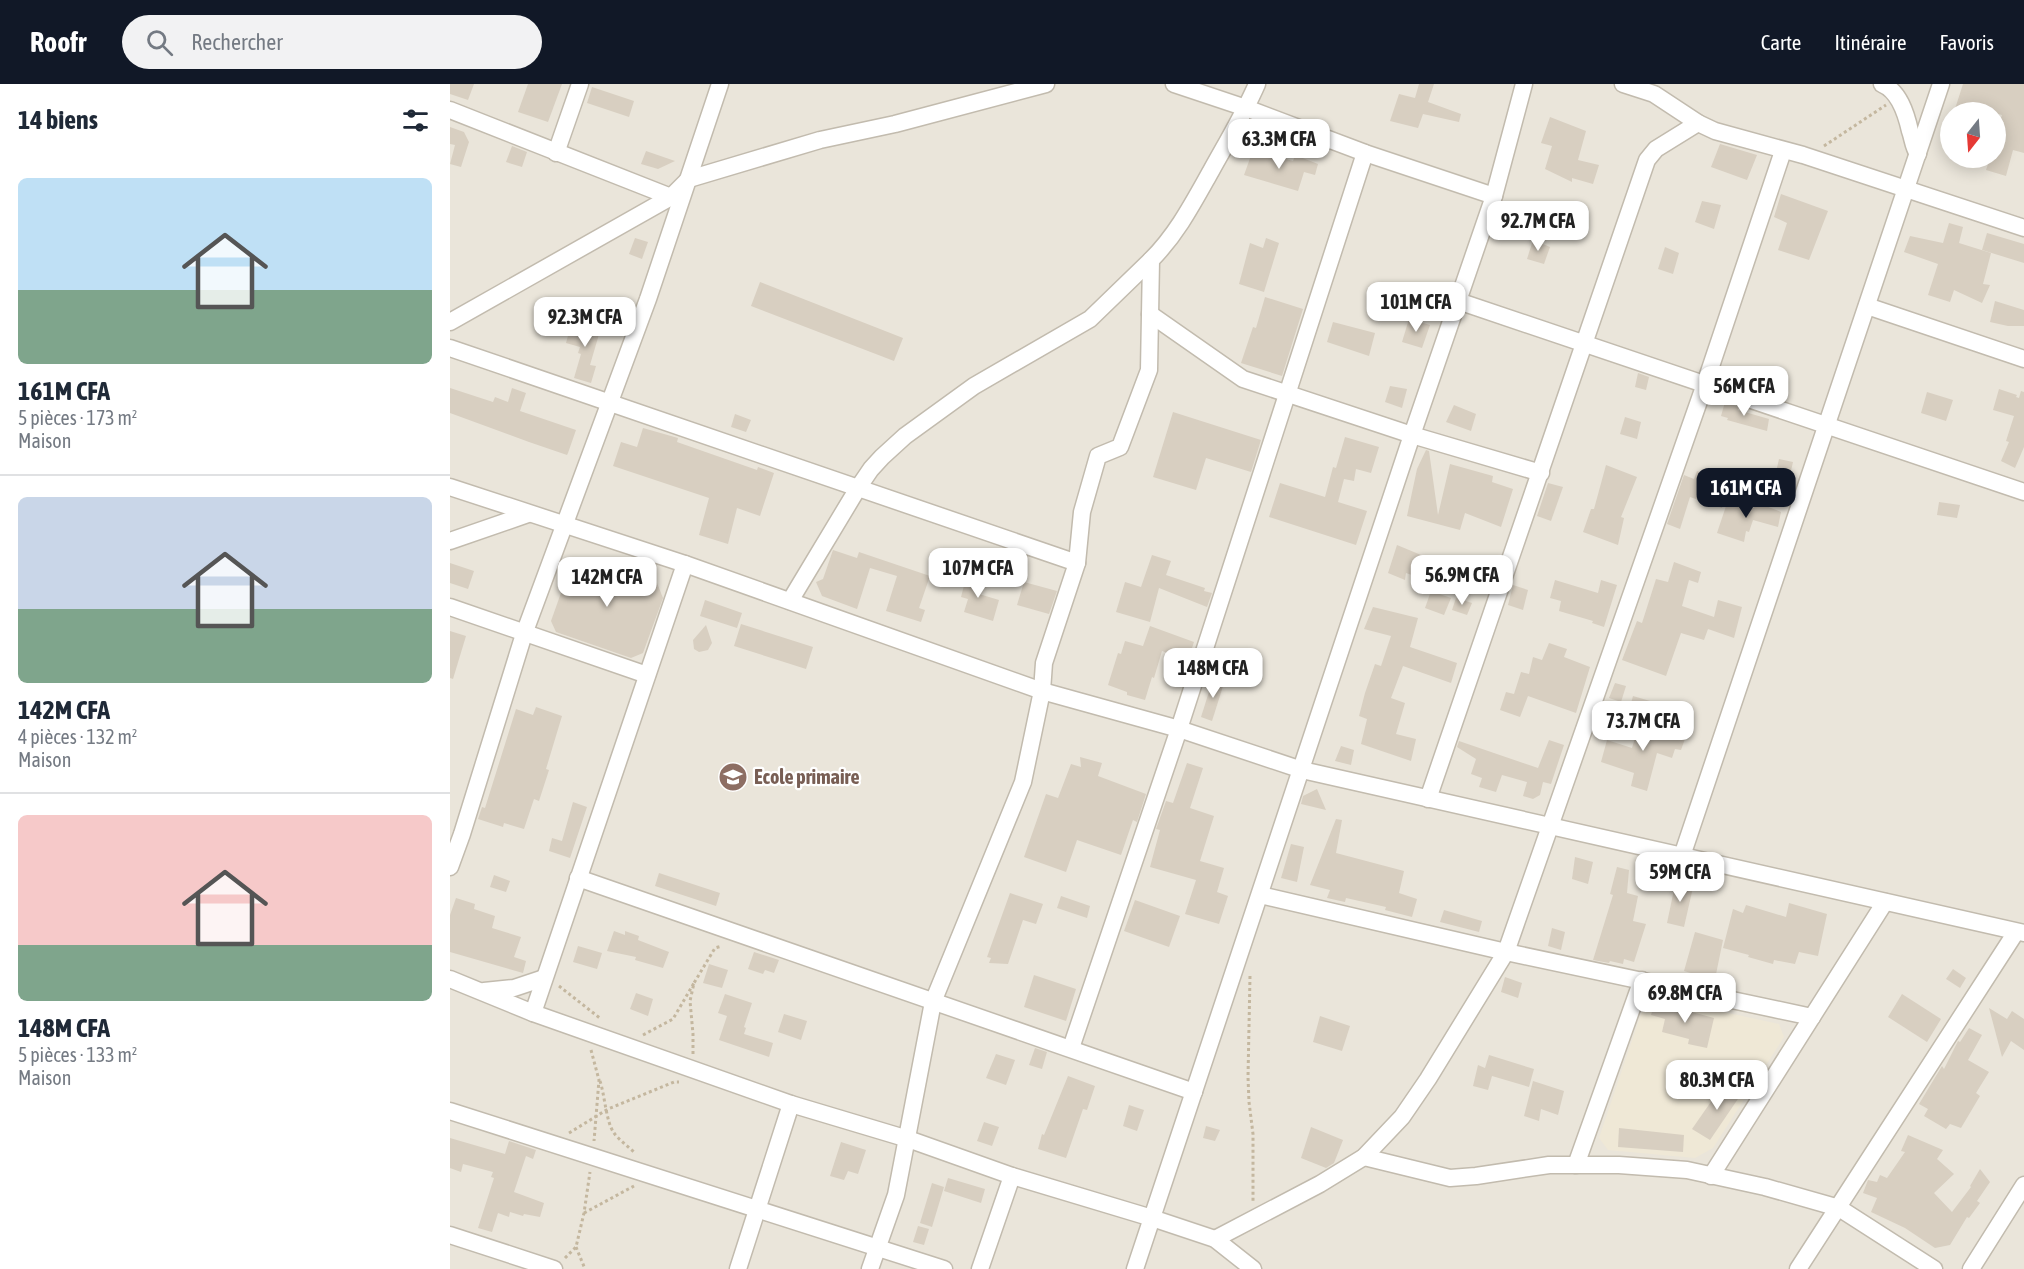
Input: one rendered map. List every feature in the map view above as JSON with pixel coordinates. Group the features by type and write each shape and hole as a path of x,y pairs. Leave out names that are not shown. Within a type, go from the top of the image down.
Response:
{"street":[{"path":"556,153 580,84"},
{"path":"450,867 456,832 525,634 648,299 720,84"},
{"path":"450,322 670,197 688,179 820,140 895,124 1046,84"},
{"path":"1174,84 1246,108 1365,153 1494,196"},
{"path":"790,601 871,469 905,436 974,386 1089,319 1168,243 1246,108 1257,84"},
{"path":"1136,1269 1412,435 1494,196 1524,84"},
{"path":"1623,84 1654,94 1698,123 1715,131 1803,155 2024,227"},
{"path":"1881,84 1892,88 1896,94 1918,154"},
{"path":"1682,856 1941,84"},
{"path":"450,110 670,197"},
{"path":"1428,799 1647,160 1656,149 1698,123"},
{"path":"1215,1239 1320,1184 1364,1156 1402,1117 1506,952 1706,384 1783,151"},
{"path":"1071,1048 1179,729 1365,153"},
{"path":"870,1269 896,1195 933,1002 1023,782 1042,691 1044,663 1077,563 1082,512 1098,456 1120,447 1149,370 1151,260"},
{"path":"1458,301 2024,492"},
{"path":"1867,306 2024,359"},
{"path":"1150,314 1243,379 1412,435 1541,473"},
{"path":"450,348 1077,563"},
{"path":"450,487 685,564 1042,691 1179,729 1302,770 2020,933 1798,1269"},
{"path":"450,541 528,514"},
{"path":"533,1012 685,564"},
{"path":"450,607 647,675"},
{"path":"578,878 1194,1092"},
{"path":"1260,895 1506,952 1812,1017"},
{"path":"1711,1176 1885,902"},
{"path":"482,992 514,988 544,978"},
{"path":"450,979 587,1031 687,1075 908,1139 1012,1176 1215,1239 1253,1269"},
{"path":"1576,1165 1642,980"},
{"path":"738,1269 791,1104"},
{"path":"450,1111 944,1269"},
{"path":"1364,1156 1450,1178 1549,1165 1619,1165 1687,1170 1765,1187 1839,1208 1934,1269"},
{"path":"980,1269 1012,1176"},
{"path":"1971,1269 2024,1185"},
{"path":"450,1235 558,1265"}],"path":[{"path":"1803,155 1832,142 1879,112 1896,94"},
{"path":"636,1034 644,1035 673,1019 715,948 744,936"},
{"path":"1250,967 1248,1065 1253,1134 1254,1218"},
{"path":"544,978 561,987 605,1022"},
{"path":"546,1142 560,1138 608,1109 687,1075 693,1034 690,1001 694,983"},
{"path":"584,1213 653,1177 646,1160 614,1133 587,1031"},
{"path":"558,1265 576,1247 584,1213 599,1080"},
{"path":"576,1247 585,1269"}],"shaded area":[{"path":"450,84 2024,84 2024,1269 450,1269"},
{"path":"1659,998 1779,1024 1784,1037 1713,1148 1695,1158 1608,1150 1599,1138 1643,1008"}],"building":[{"path":"450,84 474,84 468,100 450,94"},
{"path":"528,84 562,84 548,122 518,112"},
{"path":"1419,84 1434,84 1428,102 1461,114 1459,122 1423,114 1418,128 1390,121 1399,94 1415,98"},
{"path":"1963,84 2024,84 2024,153 2013,150 2006,176 1986,170 1987,168 2006,168 2006,102 1957,102"},
{"path":"592,87 634,101 629,117 587,103"},
{"path":"1550,117 1586,131 1578,160 1599,165 1593,184 1572,178 1572,182 1545,169 1552,146 1541,143"},
{"path":"450,127 464,132 469,142 461,167 450,164 455,145 450,144"},
{"path":"1720,144 1757,155 1747,180 1711,167"},
{"path":"512,146 527,152 522,167 506,162"},
{"path":"1253,150 1293,161 1295,155 1318,164 1315,175 1304,172 1298,191 1244,175"},
{"path":"646,151 675,161 658,169 641,164"},
{"path":"1781,194 1828,211 1809,260 1778,250 1787,223 1774,217"},
{"path":"1702,201 1721,205 1714,229 1695,222"},
{"path":"1949,223 1963,227 1959,243 1991,253 1983,284 1990,285 1982,303 1954,290 1950,302 1928,295 1938,264 1904,252 1910,236 1943,243"},
{"path":"1987,233 2024,244 2024,263 1982,250"},
{"path":"635,238 648,242 642,259 629,254"},
{"path":"1266,238 1279,243 1264,292 1239,284 1250,243 1263,248"},
{"path":"1533,240 1550,247 1544,264 1527,259"},
{"path":"1665,247 1679,253 1673,274 1658,269"},
{"path":"760,282 903,338 894,361 751,306"},
{"path":"1265,297 1303,309 1282,376 1241,363 1253,327 1256,328"},
{"path":"1995,301 2024,310 2024,326 2008,326 1990,322"},
{"path":"1409,319 1430,325 1422,348 1402,342"},
{"path":"572,321 589,326 591,321 602,324 590,365 596,366 591,383 574,378 581,354 578,353 580,347 566,343"},
{"path":"1333,322 1375,333 1369,356 1327,342"},
{"path":"1638,373 1649,377 1646,390 1635,387"},
{"path":"1390,386 1407,389 1402,408 1385,402"},
{"path":"450,388 493,402 495,397 508,402 512,388 526,393 520,411 576,430 567,455 450,413"},
{"path":"1999,389 2017,395 2016,397 2019,398 2021,391 2024,392 2024,447 2015,468 2001,461 2009,442 2006,441 2014,416 1993,410"},
{"path":"1927,392 1953,400 1946,421 1921,413"},
{"path":"1725,402 1739,407 1738,410 1769,419 1767,431 1727,420 1728,418 1721,416"},
{"path":"1454,405 1476,414 1471,431 1446,422"},
{"path":"1173,412 1261,440 1251,472 1206,458 1196,490 1153,477"},
{"path":"735,414 751,420 746,432 731,427"},
{"path":"1625,417 1641,422 1637,439 1620,434"},
{"path":"643,428 678,438 677,442 757,470 758,467 774,473 760,516 737,508 728,544 699,535 709,498 613,466 621,442 637,447"},
{"path":"1345,437 1379,447 1371,473 1356,469 1354,481 1344,479 1338,502 1367,511 1356,545 1269,517 1280,483 1325,497 1333,467 1336,468"},
{"path":"1426,450 1429,451 1438,515 1450,464 1493,476 1492,482 1513,489 1501,527 1465,513 1460,530 1407,516 1417,469"},
{"path":"1779,459 1793,462 1790,475 1776,472"},
{"path":"1606,465 1637,477 1621,517 1624,518 1618,545 1583,532 1591,509 1594,509"},
{"path":"1697,471 1730,483 1722,508 1690,497 1680,529 1667,524 1684,475 1694,479"},
{"path":"1548,483 1563,487 1551,521 1537,516"},
{"path":"1728,500 1754,508 1756,502 1781,512 1778,527 1753,520 1749,532 1746,531 1744,542 1717,533"},
{"path":"1939,502 1960,505 1957,518 1937,515"},
{"path":"1397,545 1438,562 1432,582 1406,573 1405,580 1388,573"},
{"path":"833,550 857,558 859,552 930,576 919,608 925,610 921,622 886,611 897,576 870,568 857,609 822,596 816,582 823,579"},
{"path":"1152,555 1171,561 1166,575 1205,588 1204,591 1212,593 1207,607 1159,588 1150,622 1116,612 1125,582 1141,587"},
{"path":"583,558 657,583 663,598 643,653 631,658 556,632 551,621 572,562"},
{"path":"1674,562 1701,572 1698,583 1689,580 1682,606 1714,617 1718,600 1742,607 1734,638 1708,629 1704,640 1681,633 1666,676 1622,660 1637,621 1642,623 1656,579 1668,582"},
{"path":"450,563 474,571 468,589 450,583"},
{"path":"967,574 984,579 979,594 999,600 993,621 964,612 968,599 961,597"},
{"path":"1555,580 1598,593 1601,580 1617,585 1604,627 1592,623 1593,621 1559,611 1561,601 1550,598"},
{"path":"1024,582 1057,591 1049,614 1017,605"},
{"path":"1513,585 1528,590 1523,610 1508,605"},
{"path":"1431,591 1451,598 1444,615 1425,608"},
{"path":"1456,598 1472,603 1467,615 1452,610"},
{"path":"705,600 742,613 737,628 700,616"},
{"path":"1373,607 1418,618 1410,647 1457,663 1451,683 1403,666 1391,698 1405,703 1396,734 1416,739 1411,761 1361,744 1367,719 1359,716 1365,693 1375,664 1381,666 1391,636 1364,629"},
{"path":"741,624 813,647 806,669 734,646"},
{"path":"706,625 712,643 708,650 699,652 694,649 693,640"},
{"path":"1150,626 1194,642 1188,660 1162,651 1145,700 1127,695 1127,692 1108,685 1118,653 1121,654 1125,641 1143,646"},
{"path":"450,631 466,636 453,679 450,678"},
{"path":"1549,643 1567,649 1564,657 1590,667 1576,713 1528,696 1520,717 1500,710 1506,692 1514,694 1521,672 1529,674 1533,657 1542,660"},
{"path":"1219,648 1233,652 1227,673 1214,670"},
{"path":"1214,676 1225,680 1212,721 1201,717"},
{"path":"1615,683 1626,686 1621,702 1609,698"},
{"path":"1633,696 1657,703 1651,722 1628,714"},
{"path":"536,707 562,716 539,801 534,799 524,829 504,823 503,827 478,819 482,807 485,808 516,709 533,715"},
{"path":"1640,721 1686,736 1681,750 1675,749 1672,758 1657,753 1647,791 1631,786 1634,773 1601,762 1607,740 1632,748"},
{"path":"1549,740 1564,745 1551,784 1543,782 1540,795 1533,799 1523,796 1527,782 1502,775 1496,792 1479,787 1482,778 1471,774 1476,759 1457,747 1459,741 1538,768"},
{"path":"1341,746 1354,750 1351,765 1335,761"},
{"path":"1080,757 1102,763 1098,776 1146,794 1137,822 1133,820 1121,855 1077,840 1066,872 1024,857 1046,794 1058,798 1071,764 1081,767"},
{"path":"1187,763 1203,768 1190,808 1214,816 1200,861 1224,868 1217,892 1228,896 1219,924 1185,914 1196,880 1150,867 1160,830 1156,829 1166,801 1173,803"},
{"path":"1317,789 1326,810 1301,804 1303,796"},
{"path":"573,802 587,807 570,858 549,851 552,838 562,841"},
{"path":"1336,819 1342,820 1336,853 1404,871 1399,893 1417,899 1412,917 1385,910 1386,907 1346,898 1345,902 1327,898 1330,890 1310,885"},
{"path":"1291,844 1304,847 1297,882 1281,878"},
{"path":"1575,857 1593,862 1588,884 1572,879"},
{"path":"1617,867 1629,870 1627,893 1638,896 1633,921 1646,924 1634,962 1624,959 1623,964 1593,960 1613,895 1610,894"},
{"path":"659,873 720,893 716,906 655,886"},
{"path":"494,875 510,881 506,892 490,887"},
{"path":"1676,880 1694,883 1684,927 1667,923"},
{"path":"1010,893 1043,904 1036,924 1023,920 1008,964 989,963 991,958 987,957"},
{"path":"1061,896 1090,906 1087,918 1057,908"},
{"path":"456,898 475,904 474,909 495,916 492,928 521,937 514,957 526,961 523,973 450,952 450,915"},
{"path":"1135,900 1180,916 1169,947 1124,931"},
{"path":"1789,903 1827,914 1818,956 1799,952 1795,964 1774,960 1773,964 1723,948 1733,909 1743,913 1746,905 1786,917"},
{"path":"1444,910 1482,921 1479,932 1440,922"},
{"path":"1552,928 1565,932 1561,950 1548,946"},
{"path":"614,931 625,935 625,931 639,936 638,940 669,952 663,968 635,960 636,957 607,951"},
{"path":"1695,932 1723,940 1714,984 1692,979 1694,974 1684,971"},
{"path":"578,946 602,953 597,969 573,962"},
{"path":"754,952 779,960 774,973 765,970 763,974 748,969"},
{"path":"709,964 728,970 722,988 703,983"},
{"path":"1953,969 1966,978 1960,988 1946,979"},
{"path":"1034,975 1076,989 1066,1021 1024,1007"},
{"path":"1505,977 1522,983 1518,998 1501,992"},
{"path":"636,993 653,999 648,1016 630,1009"},
{"path":"725,994 752,1003 744,1034 773,1043 769,1057 719,1040 727,1016 718,1013"},
{"path":"1902,994 1941,1019 1927,1042 1888,1017"},
{"path":"1655,1002 1714,1018 1707,1048 1688,1044 1689,1039 1662,1032 1665,1019 1651,1015"},
{"path":"1989,1008 2007,1019 2012,1011 2024,1019 2024,1050 2011,1041 2002,1057"},
{"path":"784,1014 807,1021 801,1040 778,1032"},
{"path":"1320,1016 1350,1026 1342,1051 1313,1042"},
{"path":"1969,1028 1982,1035 1968,1060 1989,1072 1976,1093 1980,1096 1961,1128 1950,1124 1946,1129 1924,1116 1928,1109 1919,1104 1942,1066 1944,1069 1958,1041 1960,1042"},
{"path":"1035,1048 1047,1052 1042,1069 1029,1065"},
{"path":"996,1054 1015,1060 1006,1085 986,1078"},
{"path":"1489,1055 1534,1069 1529,1087 1492,1076 1488,1090 1473,1086 1478,1065 1485,1068"},
{"path":"1068,1076 1095,1086 1087,1110 1083,1109 1066,1158 1038,1149 1042,1134 1044,1135"},
{"path":"1533,1081 1564,1091 1558,1115 1541,1109 1539,1121 1524,1116"},
{"path":"1724,1083 1742,1093 1710,1140 1692,1129"},
{"path":"1129,1105 1144,1110 1137,1131 1123,1126"},
{"path":"984,1122 999,1127 992,1146 977,1141"},
{"path":"1206,1126 1220,1130 1215,1141 1203,1138"},
{"path":"1311,1127 1343,1140 1334,1163 1326,1168 1301,1158"},
{"path":"1619,1128 1684,1135 1683,1152 1618,1147"},
{"path":"1908,1135 1943,1150 1937,1159 1954,1174 1934,1193 1952,1212 1971,1187 1980,1169 1990,1182 1977,1201 1980,1203 1969,1218 1967,1217 1950,1245 1935,1248 1905,1228 1871,1212 1877,1198 1863,1193 1868,1180 1877,1182 1880,1175 1887,1178 1905,1152 1901,1151"},
{"path":"450,1138 505,1154 509,1141 536,1150 533,1159 526,1156 514,1192 544,1203 540,1217 524,1214 523,1216 510,1212 509,1217 498,1213 492,1232 478,1228 494,1178 491,1177 493,1172 463,1164 461,1172 450,1168"},
{"path":"841,1142 866,1150 858,1174 848,1171 844,1180 830,1176"},
{"path":"948,1178 985,1189 981,1203 944,1191"},
{"path":"932,1183 944,1187 932,1227 920,1223"},
{"path":"918,1226 929,1229 924,1245 913,1242"}],"place":[{"name":"Ecole primaire","path":"733,777"}]}
